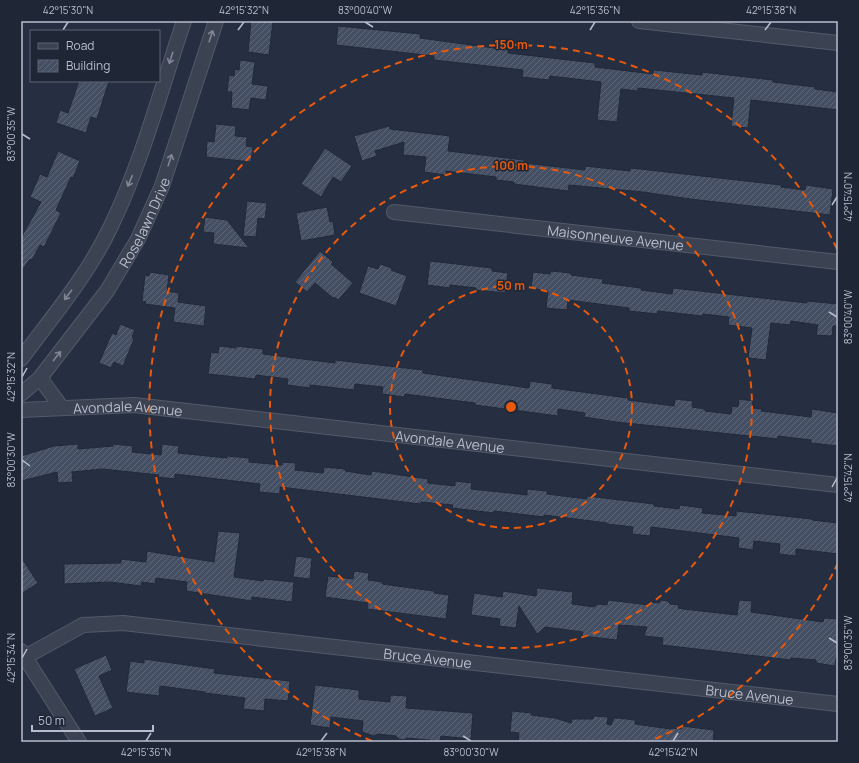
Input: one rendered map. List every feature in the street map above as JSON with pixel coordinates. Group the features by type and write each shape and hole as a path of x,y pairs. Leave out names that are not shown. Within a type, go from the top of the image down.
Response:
{"street":[{"name":"Roselawn Drive","path":"21,359 83,276 110,227 133,176 184,21"},
{"name":"Roselawn Drive","path":"21,394 40,378 107,291 138,239 162,186 216,21"},
{"path":"639,21 838,44"},
{"name":"Maisonneuve Avenue","path":"394,212 838,262"},
{"name":"Avondale Avenue","path":"40,378 62,408"},
{"name":"Avondale Avenue","path":"21,410 134,405 838,485"},
{"name":"Bruce Avenue","path":"23,654 83,624 123,623 838,704"},
{"path":"23,654 79,742"}],"building":[{"path":"251,21 273,21 269,55 248,52"},
{"path":"338,26 420,34 420,38 508,50 508,53 595,63 595,67 653,74 654,70 702,75 702,72 773,80 773,82 815,87 815,89 838,92 838,110 751,100 748,128 731,126 734,98 638,88 637,91 621,89 617,122 597,120 601,82 550,76 549,80 522,77 523,70 434,60 434,56 336,45"},
{"path":"240,60 255,62 252,84 268,86 266,100 251,98 249,110 231,108 232,92 227,92 229,75 234,76 235,69 239,70"},
{"path":"79,82 109,82 97,119 91,117 86,133 56,123 60,110 68,113"},
{"path":"216,124 236,126 235,136 247,137 246,146 253,147 251,162 206,157 207,141 214,142"},
{"path":"389,126 390,129 450,136 448,151 524,160 524,163 585,170 585,166 630,171 630,168 781,185 781,187 805,190 806,185 833,189 830,215 690,199 643,192 569,185 568,191 514,184 514,182 496,180 496,177 446,171 446,175 424,172 426,157 403,155 404,142 375,151 377,156 362,161 354,136"},
{"path":"325,148 352,166 341,182 333,177 321,197 301,184"},
{"path":"58,151 80,161 56,210 61,213 44,247 40,245 32,260 30,259 21,272 21,238 41,202 30,197 40,174 47,177"},
{"path":"247,201 267,203 265,219 258,218 256,237 243,236"},
{"path":"327,207 330,222 333,221 335,235 301,241 296,213"},
{"path":"205,217 227,220 249,248 213,244 214,233 203,232"},
{"path":"320,251 333,262 331,264 353,283 338,300 334,297 333,298 315,283 307,292 295,282"},
{"path":"430,261 492,268 492,271 508,273 505,293 476,290 476,288 450,285 450,288 427,285"},
{"path":"380,264 392,268 391,270 407,276 396,306 359,293 368,266 378,269"},
{"path":"551,271 603,279 602,283 672,294 673,288 807,303 807,301 838,304 837,326 833,326 832,336 816,335 818,325 791,321 790,325 771,323 766,360 748,358 752,328 728,325 729,317 703,314 702,316 658,311 657,314 629,311 629,308 568,300 567,310 546,308 548,291 531,288 533,272 550,274"},
{"path":"150,272 169,275 167,291 179,293 178,302 206,306 204,326 173,322 175,308 145,304 146,302 142,301 145,275 149,276"},
{"path":"120,324 135,330 132,337 134,339 123,366 114,362 111,368 99,363 112,333 116,335"},
{"path":"219,346 263,349 263,354 335,363 335,360 423,370 423,373 529,388 530,381 552,384 552,388 628,398 628,400 674,406 675,399 693,401 692,407 705,409 705,411 731,414 732,406 738,407 739,399 753,401 752,408 762,409 761,411 811,417 812,409 838,413 838,446 811,443 811,440 778,436 778,439 616,422 584,417 585,413 558,409 558,416 405,394 404,397 382,394 383,387 355,384 354,390 310,385 310,388 287,385 288,379 256,375 255,379 208,374 211,352 218,353"},
{"path":"78,444 78,449 113,446 113,444 133,446 132,452 161,455 162,444 179,446 178,453 227,458 227,456 249,458 249,462 282,465 282,462 296,463 295,470 323,473 324,467 345,469 345,471 371,475 372,471 428,479 428,483 455,486 455,481 472,483 471,489 527,495 527,489 547,491 547,494 587,499 587,496 654,504 654,506 679,509 680,505 703,508 702,513 736,516 736,511 812,519 838,523 838,554 796,549 796,556 779,554 780,544 754,541 753,550 738,548 739,538 651,527 650,536 632,534 633,527 544,515 544,517 452,508 453,505 421,502 421,504 280,487 280,494 259,492 260,484 175,474 175,479 158,477 159,475 102,469 72,472 73,482 58,483 57,472 21,481 21,456 54,446"},
{"path":"218,531 240,533 234,577 263,581 264,579 294,582 292,602 252,597 252,601 186,591 187,582 156,578 155,584 142,582 141,586 110,582 64,584 64,564 121,563 121,559 146,562 147,551 214,562"},
{"path":"296,556 312,558 310,579 293,577"},
{"path":"21,557 38,583 21,594"},
{"path":"354,571 369,573 368,580 383,582 382,584 434,591 434,593 449,595 446,619 367,609 368,603 325,597 328,576 353,579"},
{"path":"537,588 573,592 572,604 594,607 598,604 607,605 608,600 649,605 650,602 659,603 661,600 668,601 670,604 679,605 678,608 683,609 737,615 739,600 752,601 751,612 823,622 824,618 838,619 838,658 836,658 835,666 816,663 816,660 791,658 791,660 662,645 663,638 644,636 647,627 619,625 617,640 582,636 583,632 545,627 537,634 519,606 516,628 499,626 500,619 471,615 474,593 502,597 503,591 536,596"},
{"path":"106,655 112,670 99,676 113,708 95,716 74,669"},
{"path":"144,659 215,669 214,673 290,681 288,701 265,699 264,711 243,709 245,698 205,692 160,686 159,696 126,692 130,661 144,663"},
{"path":"315,685 359,690 359,699 390,702 390,695 407,696 406,708 473,713 471,739 441,736 440,741 407,738 404,740 399,739 396,736 377,734 374,736 362,732 363,721 331,717 330,728 310,725"},
{"path":"512,711 532,713 531,715 555,718 571,723 572,719 593,719 594,716 608,717 607,724 611,725 614,718 618,718 635,720 635,724 671,729 681,729 682,726 714,730 713,742 518,742 519,733 510,732"}]}
